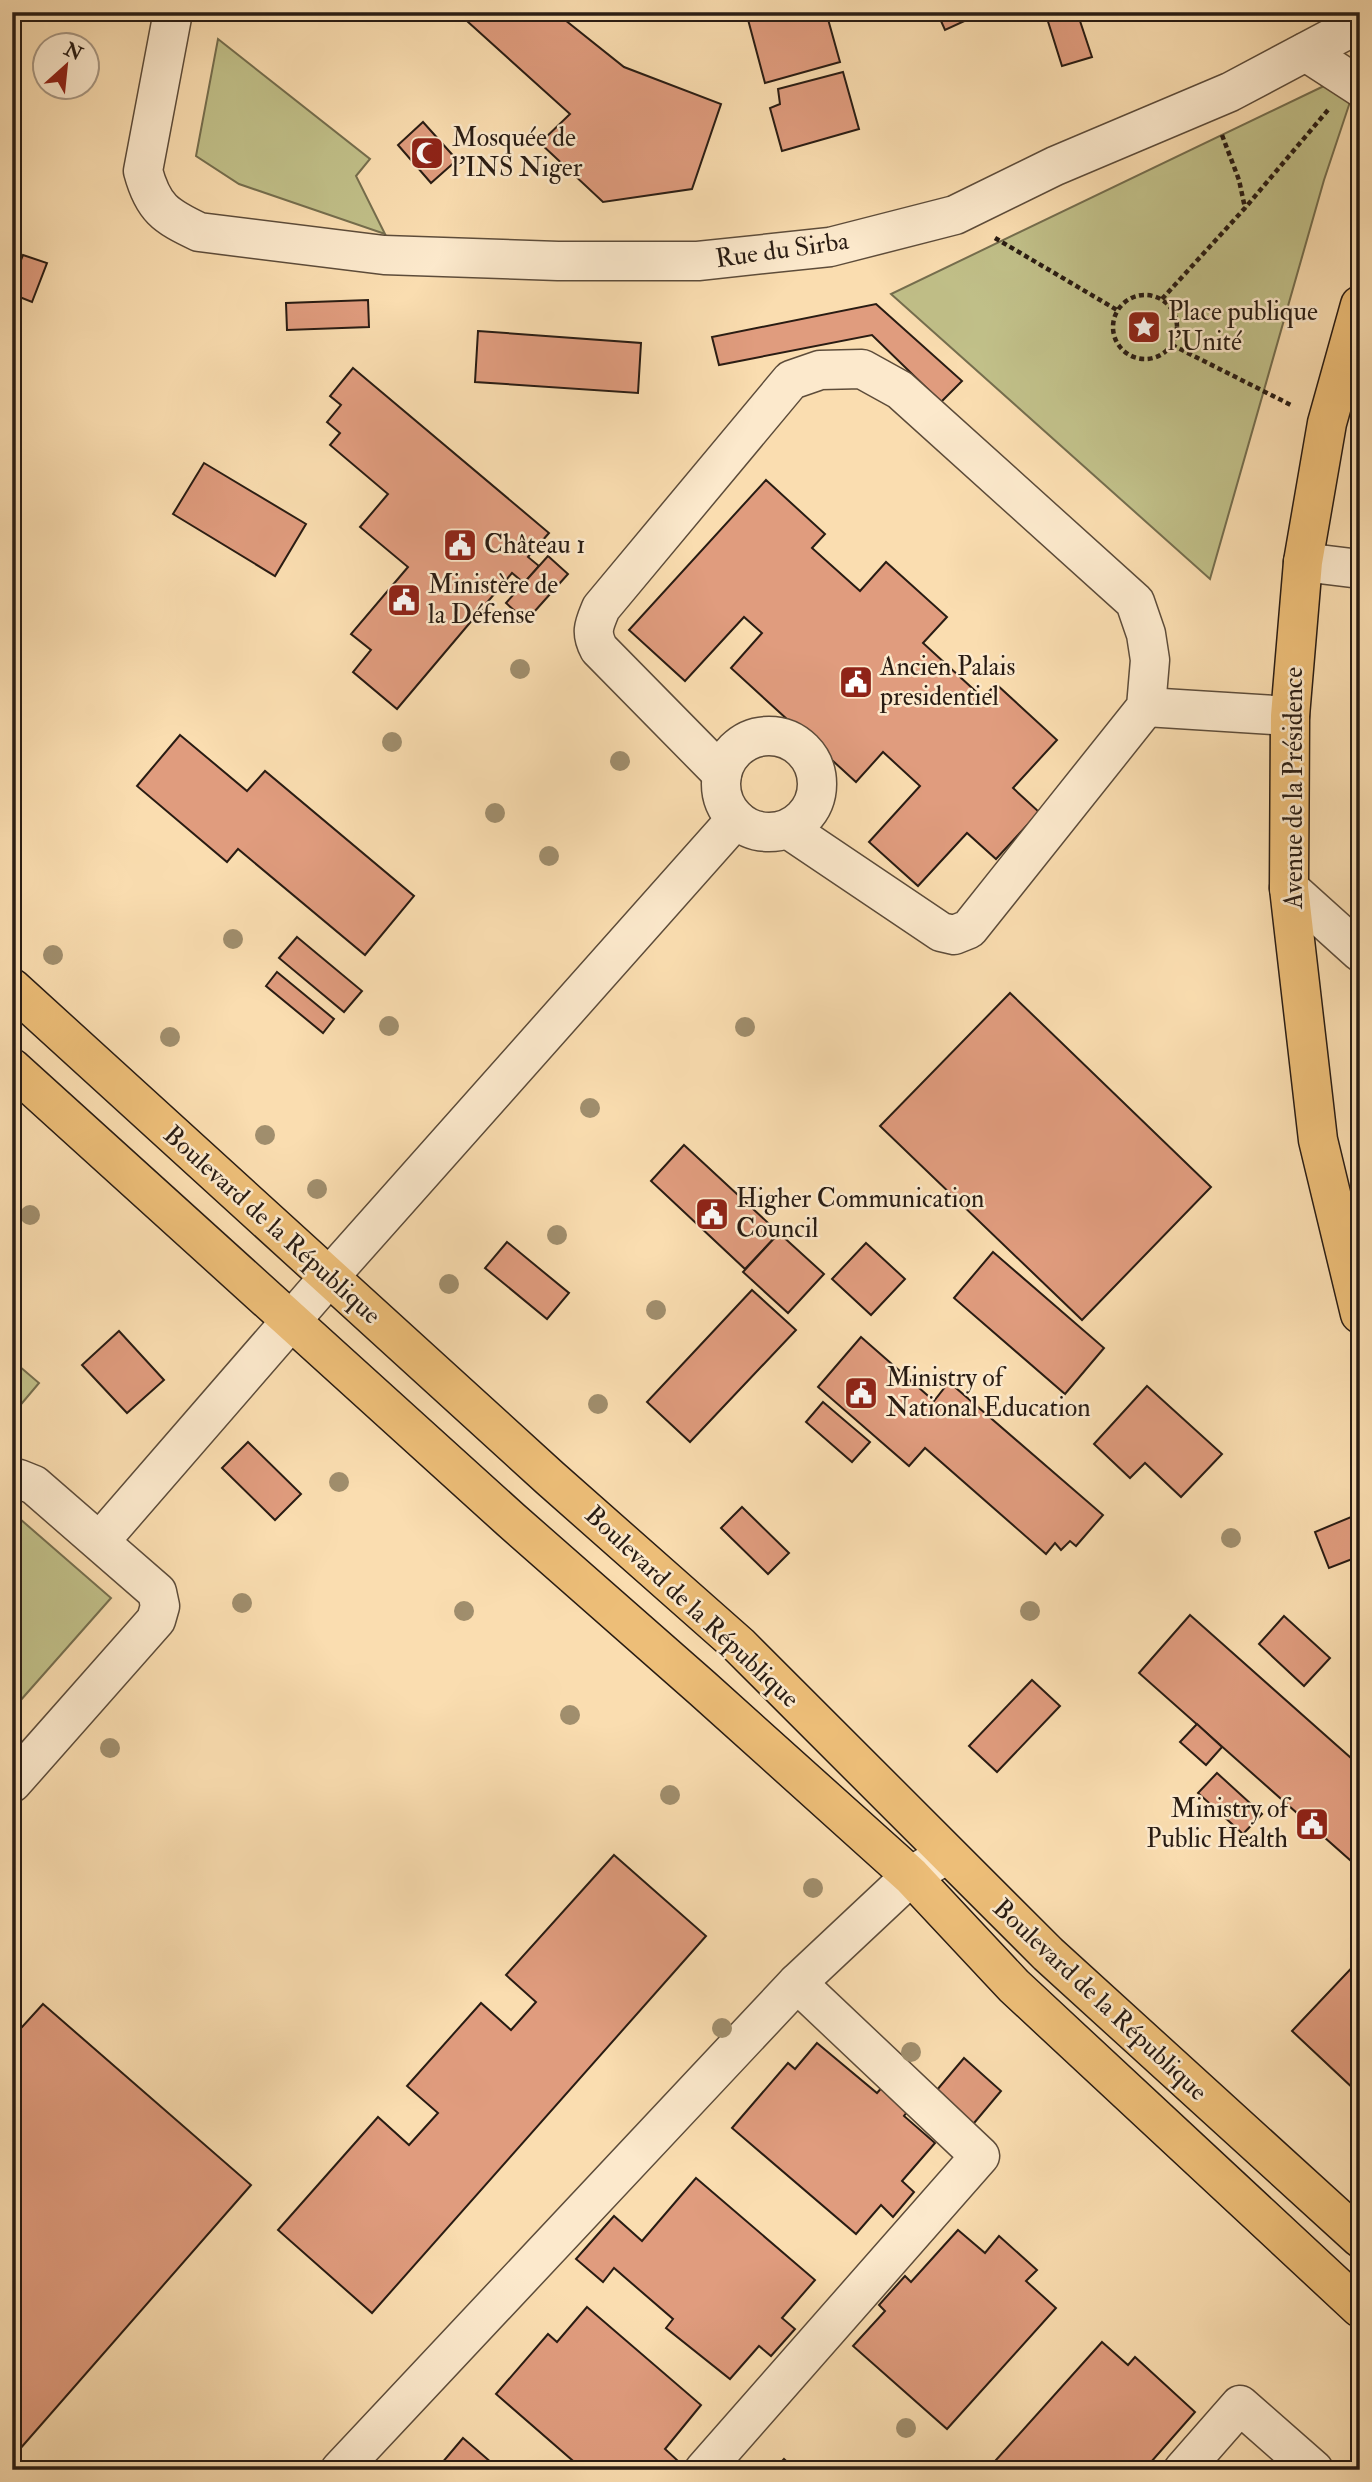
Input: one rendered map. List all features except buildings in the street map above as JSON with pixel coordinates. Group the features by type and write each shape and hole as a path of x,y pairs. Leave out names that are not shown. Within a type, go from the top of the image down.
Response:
{"main road":[{"name":"Avenue de la Présidence","path":"1360,305 1327,423 1303,562 1290,716 1289,888 1318,1140 1360,1314"},
{"name":"Boulevard de la République","path":"14,992 550,1478 739,1645 1048,1954 1360,2238"},
{"name":"Boulevard de la République","path":"12,1068 511,1520 911,1876 1014,1986 1360,2308"},
{"path":"511,1520 550,1478"},
{"path":"702,1688 739,1645"},
{"path":"1014,1986 1048,1954"}],"street":[{"name":"Rue du Sirba","path":"173,12 143,171 150,194 164,212 199,232 278,242 384,255 558,261 698,261 795,252 830,247 955,215 1055,166 1209,102 1360,23"},
{"path":"1306,52 1356,84"},
{"path":"722,774 599,649 593,637 595,624 601,608 791,380 820,370 862,369 901,390 1135,602 1146,634 1150,660 1146,707 969,929 954,935 941,932 788,829"},
{"path":"1303,562 1360,569"},
{"path":"1146,707 1290,716"},
{"path":"769,735 788,739 803,750 814,765 818,784 814,803 803,818 788,829 769,832 751,829 736,819 724,802 722,774 734,749 750,739 769,735"},
{"path":"100,1541 329,1277 736,819"},
{"path":"1289,888 1360,952"},
{"path":"12,1480 19,1479 34,1485 100,1541 157,1592 160,1606 156,1619 12,1783"},
{"path":"340,2470 797,1983 911,1876 947,1854"},
{"path":"704,2470 980,2156 797,1983"},
{"path":"1183,2470 1240,2405 1314,2470"}],"path":[{"path":"1162,299 1356,84"},
{"path":"1209,102 1239,180 1245,208"},
{"path":"955,215 1117,310"},
{"path":"1153,295 1162,299 1175,315 1178,326 1172,345 1154,358 1143,359 1123,351 1115,341 1112,320 1117,310 1132,296 1153,295"},
{"path":"1172,345 1327,423"}],"shaded area":[{"path":"218,39 370,159 356,176 385,234 239,184 196,156"},
{"path":"1326,85 1350,102 1324,180 1210,579 891,294"},
{"path":"12,1360 39,1383 12,1415"},
{"path":"12,1512 111,1598 12,1710"}],"place":[{"name":"Mosquée de l'INS Niger","path":"427,153"},
{"name":"Place publique l'Unité","path":"1144,327"},
{"name":"Château 1","path":"460,545"},
{"name":"Ministère de la Défense","path":"404,600"},
{"name":"Ancien Palais presidentiel","path":"856,682"},
{"name":"Higher Communication Council","path":"712,1214"},
{"name":"Ministry of National Education","path":"861,1393"},
{"name":"Ministry of Public Health","path":"1312,1824"}]}
